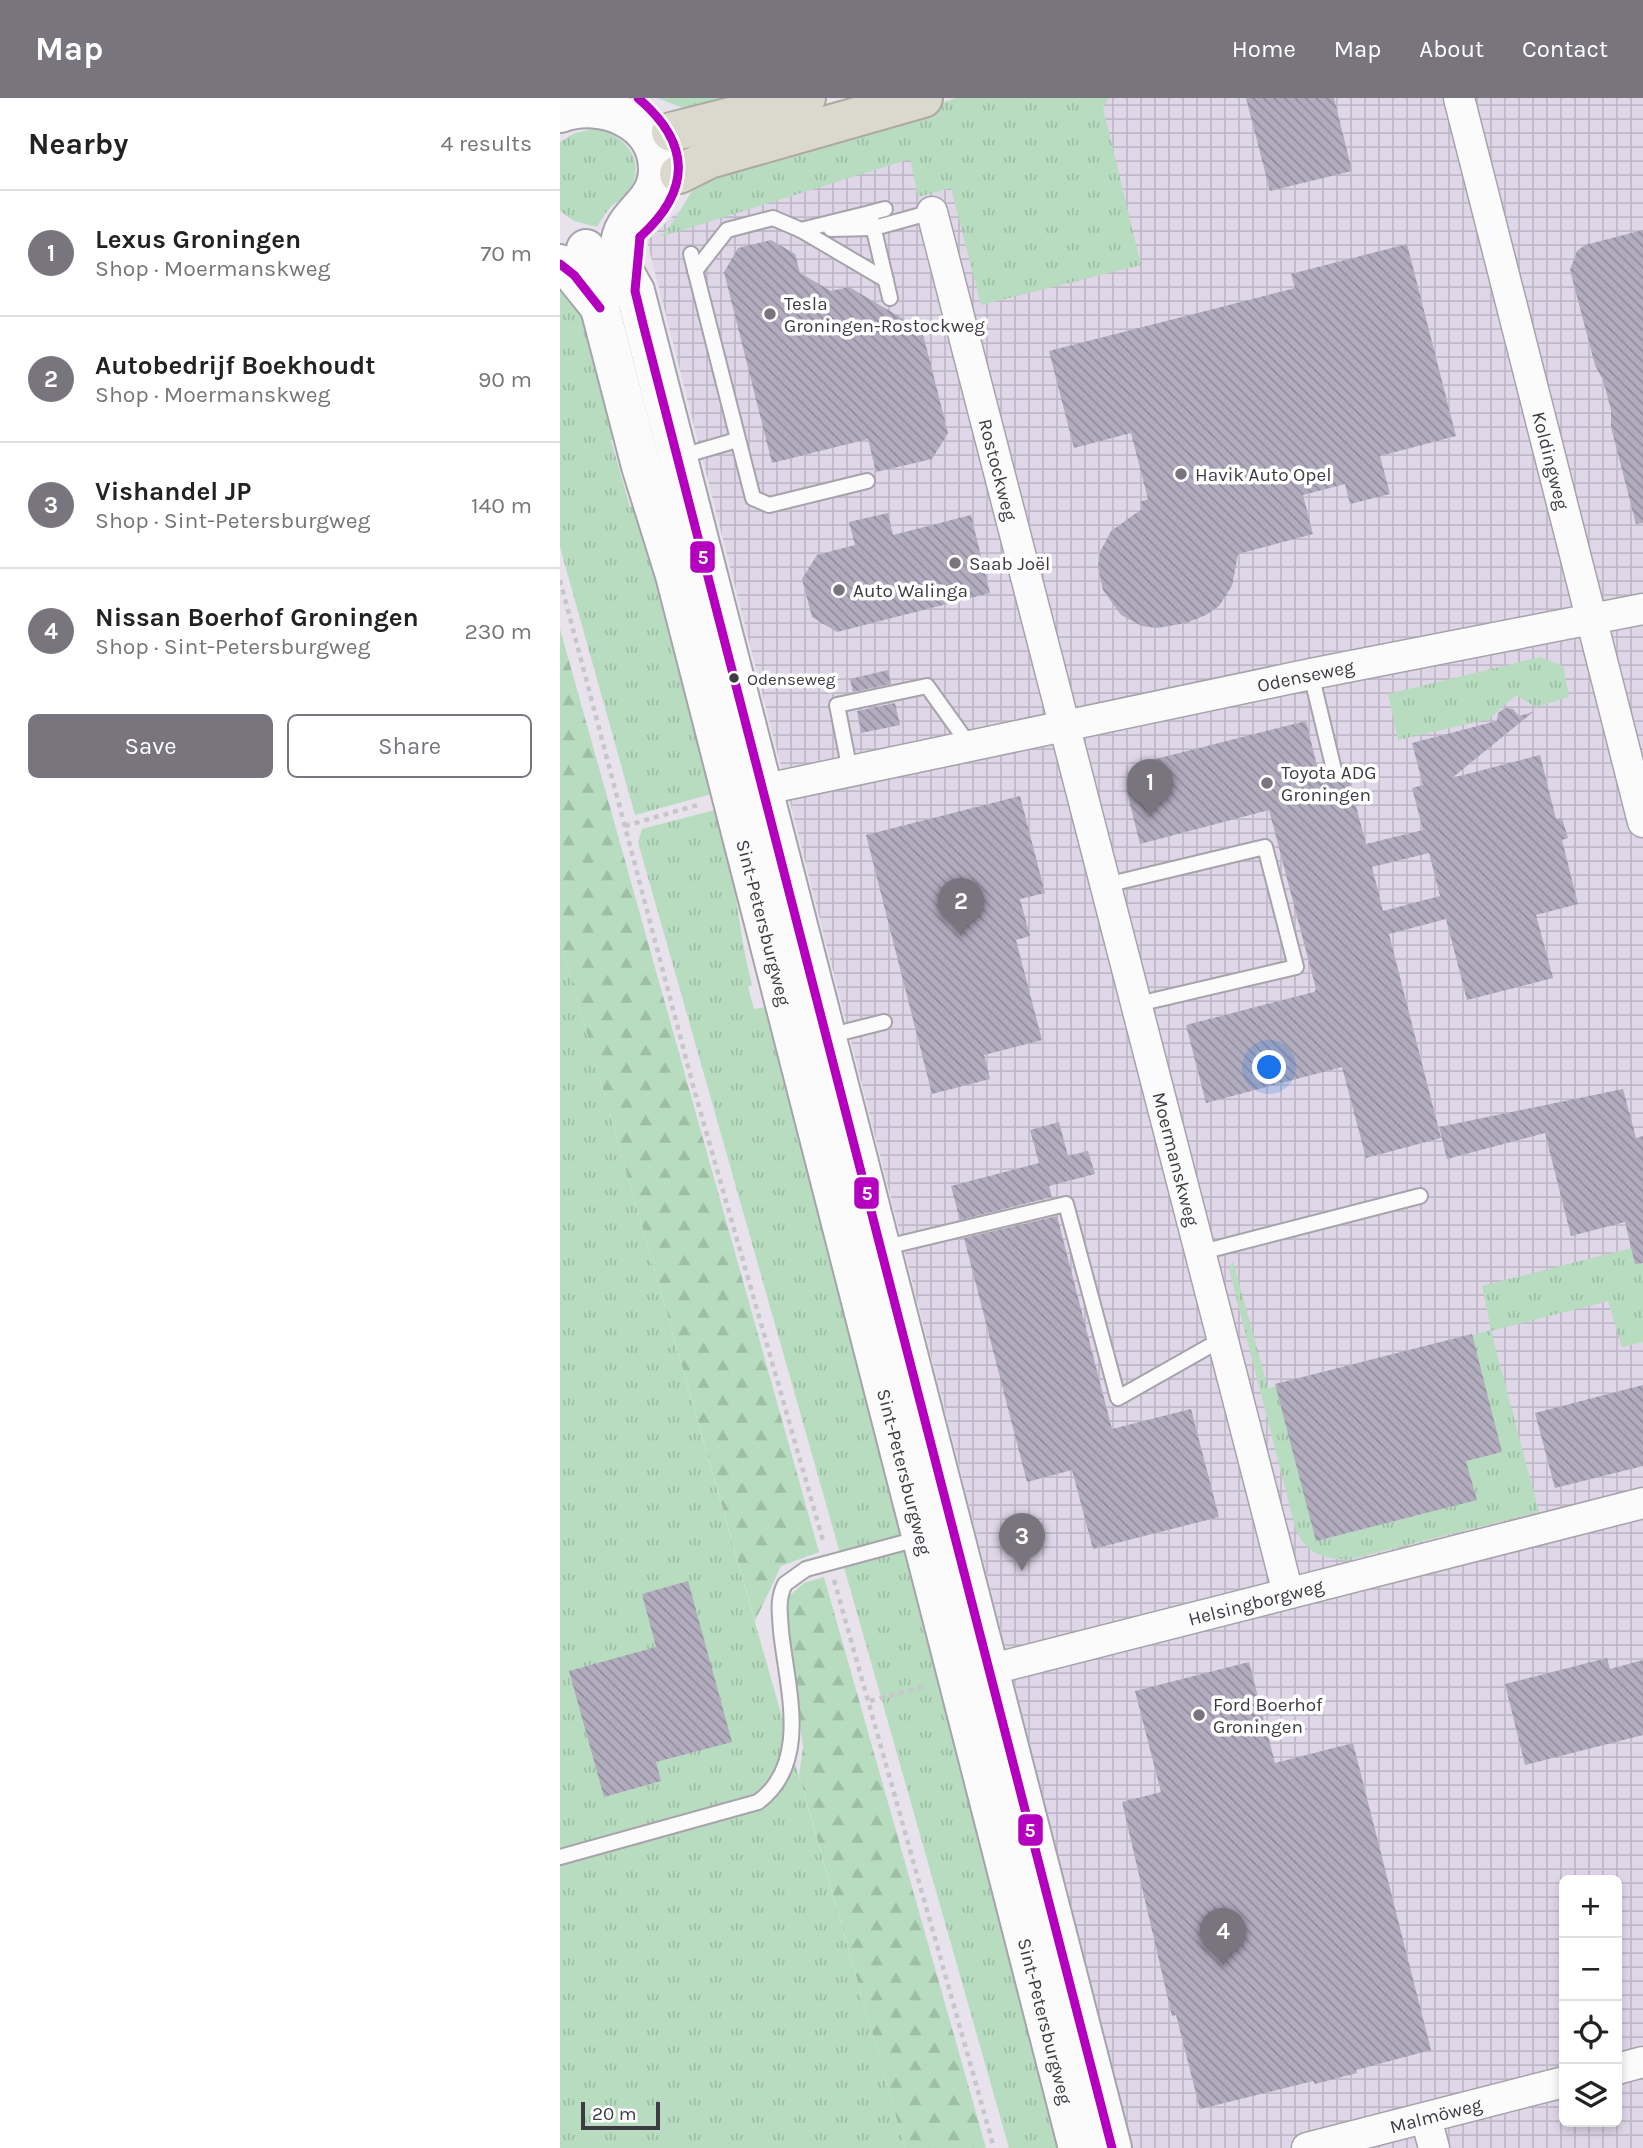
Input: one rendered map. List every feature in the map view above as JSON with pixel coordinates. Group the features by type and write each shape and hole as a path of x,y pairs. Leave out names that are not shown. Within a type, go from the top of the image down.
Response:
{"highway":[{"path":"660,134 806,98"},
{"path":"679,174 709,159 923,98"}],"street":[{"name":"Koldingweg","path":"1459,98 1643,822"},
{"path":"560,113 615,101 657,113 660,134 654,190 648,202 629,221 593,247"},
{"path":"593,247 666,215 678,187 679,174 660,134"},
{"name":"Rostockweg","path":"932,212 1066,726"},
{"path":"593,247 635,290 658,462"},
{"path":"593,247 601,288 600,308 658,462 747,793"},
{"name":"Odenseweg","path":"747,793 1311,674 1643,609"},
{"name":"Moermanskweg","path":"1066,726 1225,1338 1288,1593"},
{"name":"Sint-Petersburgweg","path":"747,793 973,1674 1112,2148"},
{"name":"Helsingborgweg","path":"973,1674 1643,1503"},
{"name":"Sint-Petersburgweg","path":"973,1674 1078,2148"},
{"path":"1622,2067 1643,2062"},
{"name":"Malmöweg","path":"1307,2148 1559,2083"},
{"path":"1426,2118 1434,2148"}],"lane":[{"path":"801,230 885,209"},
{"path":"801,230 874,228 932,212"},
{"path":"870,213 890,298"},
{"path":"695,271 727,230 774,218 801,230 886,280"},
{"path":"691,254 753,498 769,505 867,481"},
{"path":"658,462 737,440"},
{"path":"1311,674 1335,774"},
{"path":"850,771 837,705 927,686 970,746"},
{"path":"1106,885 1265,847 1275,883 1296,967 1138,1004"},
{"path":"811,1040 884,1022"},
{"path":"1202,1252 1420,1196"},
{"path":"865,1252 1066,1204 1118,1398 1225,1338"},
{"path":"560,1857 758,1802 776,1787 787,1766 792,1742 779,1599 785,1584 798,1572 937,1534"}],"path":[{"path":"560,580 694,1089 995,2148"},
{"path":"625,826 747,793"},
{"path":"870,1701 973,1674"}],"shaded area":[{"path":"982,98 1643,98 1643,2148 1133,2148 647,241 676,213 944,126"}],"green space":[{"path":"657,98 742,98 691,111"},
{"path":"955,98 1109,98 1103,108 1141,265 981,305 951,188 918,197 910,159 660,237 699,180 887,125"},
{"path":"593,129 604,131 623,142 630,150 636,169 629,191 607,211 597,227 574,221 560,211 560,142 575,133"},
{"path":"560,277 581,304 618,438 611,440 630,507 638,507 719,792 635,815 560,547"},
{"path":"560,629 819,1552 781,1566 755,1621 560,939"},
{"path":"1540,657 1563,666 1569,697 1536,707 1516,695 1489,719 1398,740 1388,694"},
{"path":"722,808 752,985 748,987 754,1009 765,1007 786,1051 1070,2148 1009,2148 638,842 642,829"},
{"path":"560,939 905,2148 560,2148"},
{"path":"1643,1245 1643,1342 1622,1347 1608,1301 1491,1331 1539,1512 1347,1560 1323,1556 1306,1545 1296,1531 1229,1269 1233,1261 1268,1388 1491,1330 1482,1286"},
{"path":"824,1577 986,2148 905,2148 799,1775 803,1748 786,1599 804,1583"}],"building":[{"path":"1246,98 1334,98 1352,171 1270,191"},
{"path":"1643,230 1643,523 1636,524 1611,427 1611,410 1603,380 1595,365 1570,270 1577,251 1585,245"},
{"path":"771,240 795,254 800,273 831,291 849,287 922,330 948,433 932,459 876,472 868,439 772,463 724,272 738,248"},
{"path":"1407,244 1456,436 1380,456 1390,494 1350,504 1345,484 1303,495 1313,534 1238,554 1232,586 1219,606 1206,615 1186,623 1157,628 1142,626 1121,615 1103,590 1098,567 1100,552 1111,531 1142,509 1140,502 1148,499 1131,433 1074,448 1049,351 1295,288 1291,274"},
{"path":"888,513 893,535 971,515 990,593 837,632 812,617 802,579 817,555 855,545 849,522"},
{"path":"888,670 891,684 853,692 850,679"},
{"path":"895,703 900,725 861,733 857,711"},
{"path":"1505,708 1513,709 1519,716 1533,712 1452,778 1540,755 1556,819 1562,818 1568,838 1562,840 1578,904 1536,915 1553,978 1467,1000 1446,919 1389,934 1441,1138 1366,1158 1342,1067 1206,1103 1186,1025 1314,992 1316,989 1269,810 1140,844 1126,788 1128,773 1140,763 1306,721 1320,778 1326,777 1337,783 1347,772 1366,844 1423,830 1412,788 1423,785 1412,743 1497,721 1498,713","holes":["1429,853 1440,896 1383,911 1372,867"]},
{"path":"1020,796 1045,893 1020,899 1030,936 1016,940 1042,1040 984,1055 990,1079 932,1094 866,835"},
{"path":"1623,1089 1636,1138 1643,1136 1643,1263 1635,1264 1625,1222 1571,1236 1545,1133 1447,1159 1439,1127"},
{"path":"1059,1122 1068,1156 1088,1151 1095,1174 1049,1186 1052,1197 960,1220 951,1186 1039,1163 1030,1130"},
{"path":"1057,1216 1112,1429 1191,1409 1219,1517 1093,1549 1072,1470 1027,1482 964,1238"},
{"path":"1472,1334 1502,1452 1466,1461 1477,1500 1316,1541 1275,1384"},
{"path":"1643,1385 1643,1466 1555,1488 1535,1413"},
{"path":"688,1581 732,1742 656,1762 661,1781 604,1797 569,1671 656,1647 642,1594"},
{"path":"1607,1658 1610,1669 1643,1660 1643,1735 1525,1765 1505,1684"},
{"path":"1249,1662 1275,1763 1353,1743 1431,2050 1315,2084 1313,2081 1200,2109 1176,2015 1172,2016 1122,1802 1161,1792 1135,1691"}],"transit line":[{"name":"5","path":"638,98 668,132 676,149 678,167 676,184 669,202 640,237"},
{"name":"5","path":"640,237 635,291 643,324 1112,2148"},
{"name":"5","path":"560,264 574,275 600,308"}],"place":[{"name":"Tesla Groningen-Rostockweg","path":"770,314"},
{"name":"Havik Auto Opel","path":"1181,474"},
{"name":"Saab Joël","path":"955,563"},
{"name":"Auto Walinga","path":"839,590"},
{"name":"Odenseweg","path":"734,678"},
{"name":"Toyota ADG Groningen","path":"1267,783"},
{"name":"Lexus Groningen","path":"1150,817"},
{"name":"Autobedrijf Boekhoudt","path":"961,936"},
{"name":"Vishandel JP","path":"1022,1571"},
{"name":"Ford Boerhof Groningen","path":"1199,1715"},
{"name":"Nissan Boerhof Groningen","path":"1223,1966"}]}
